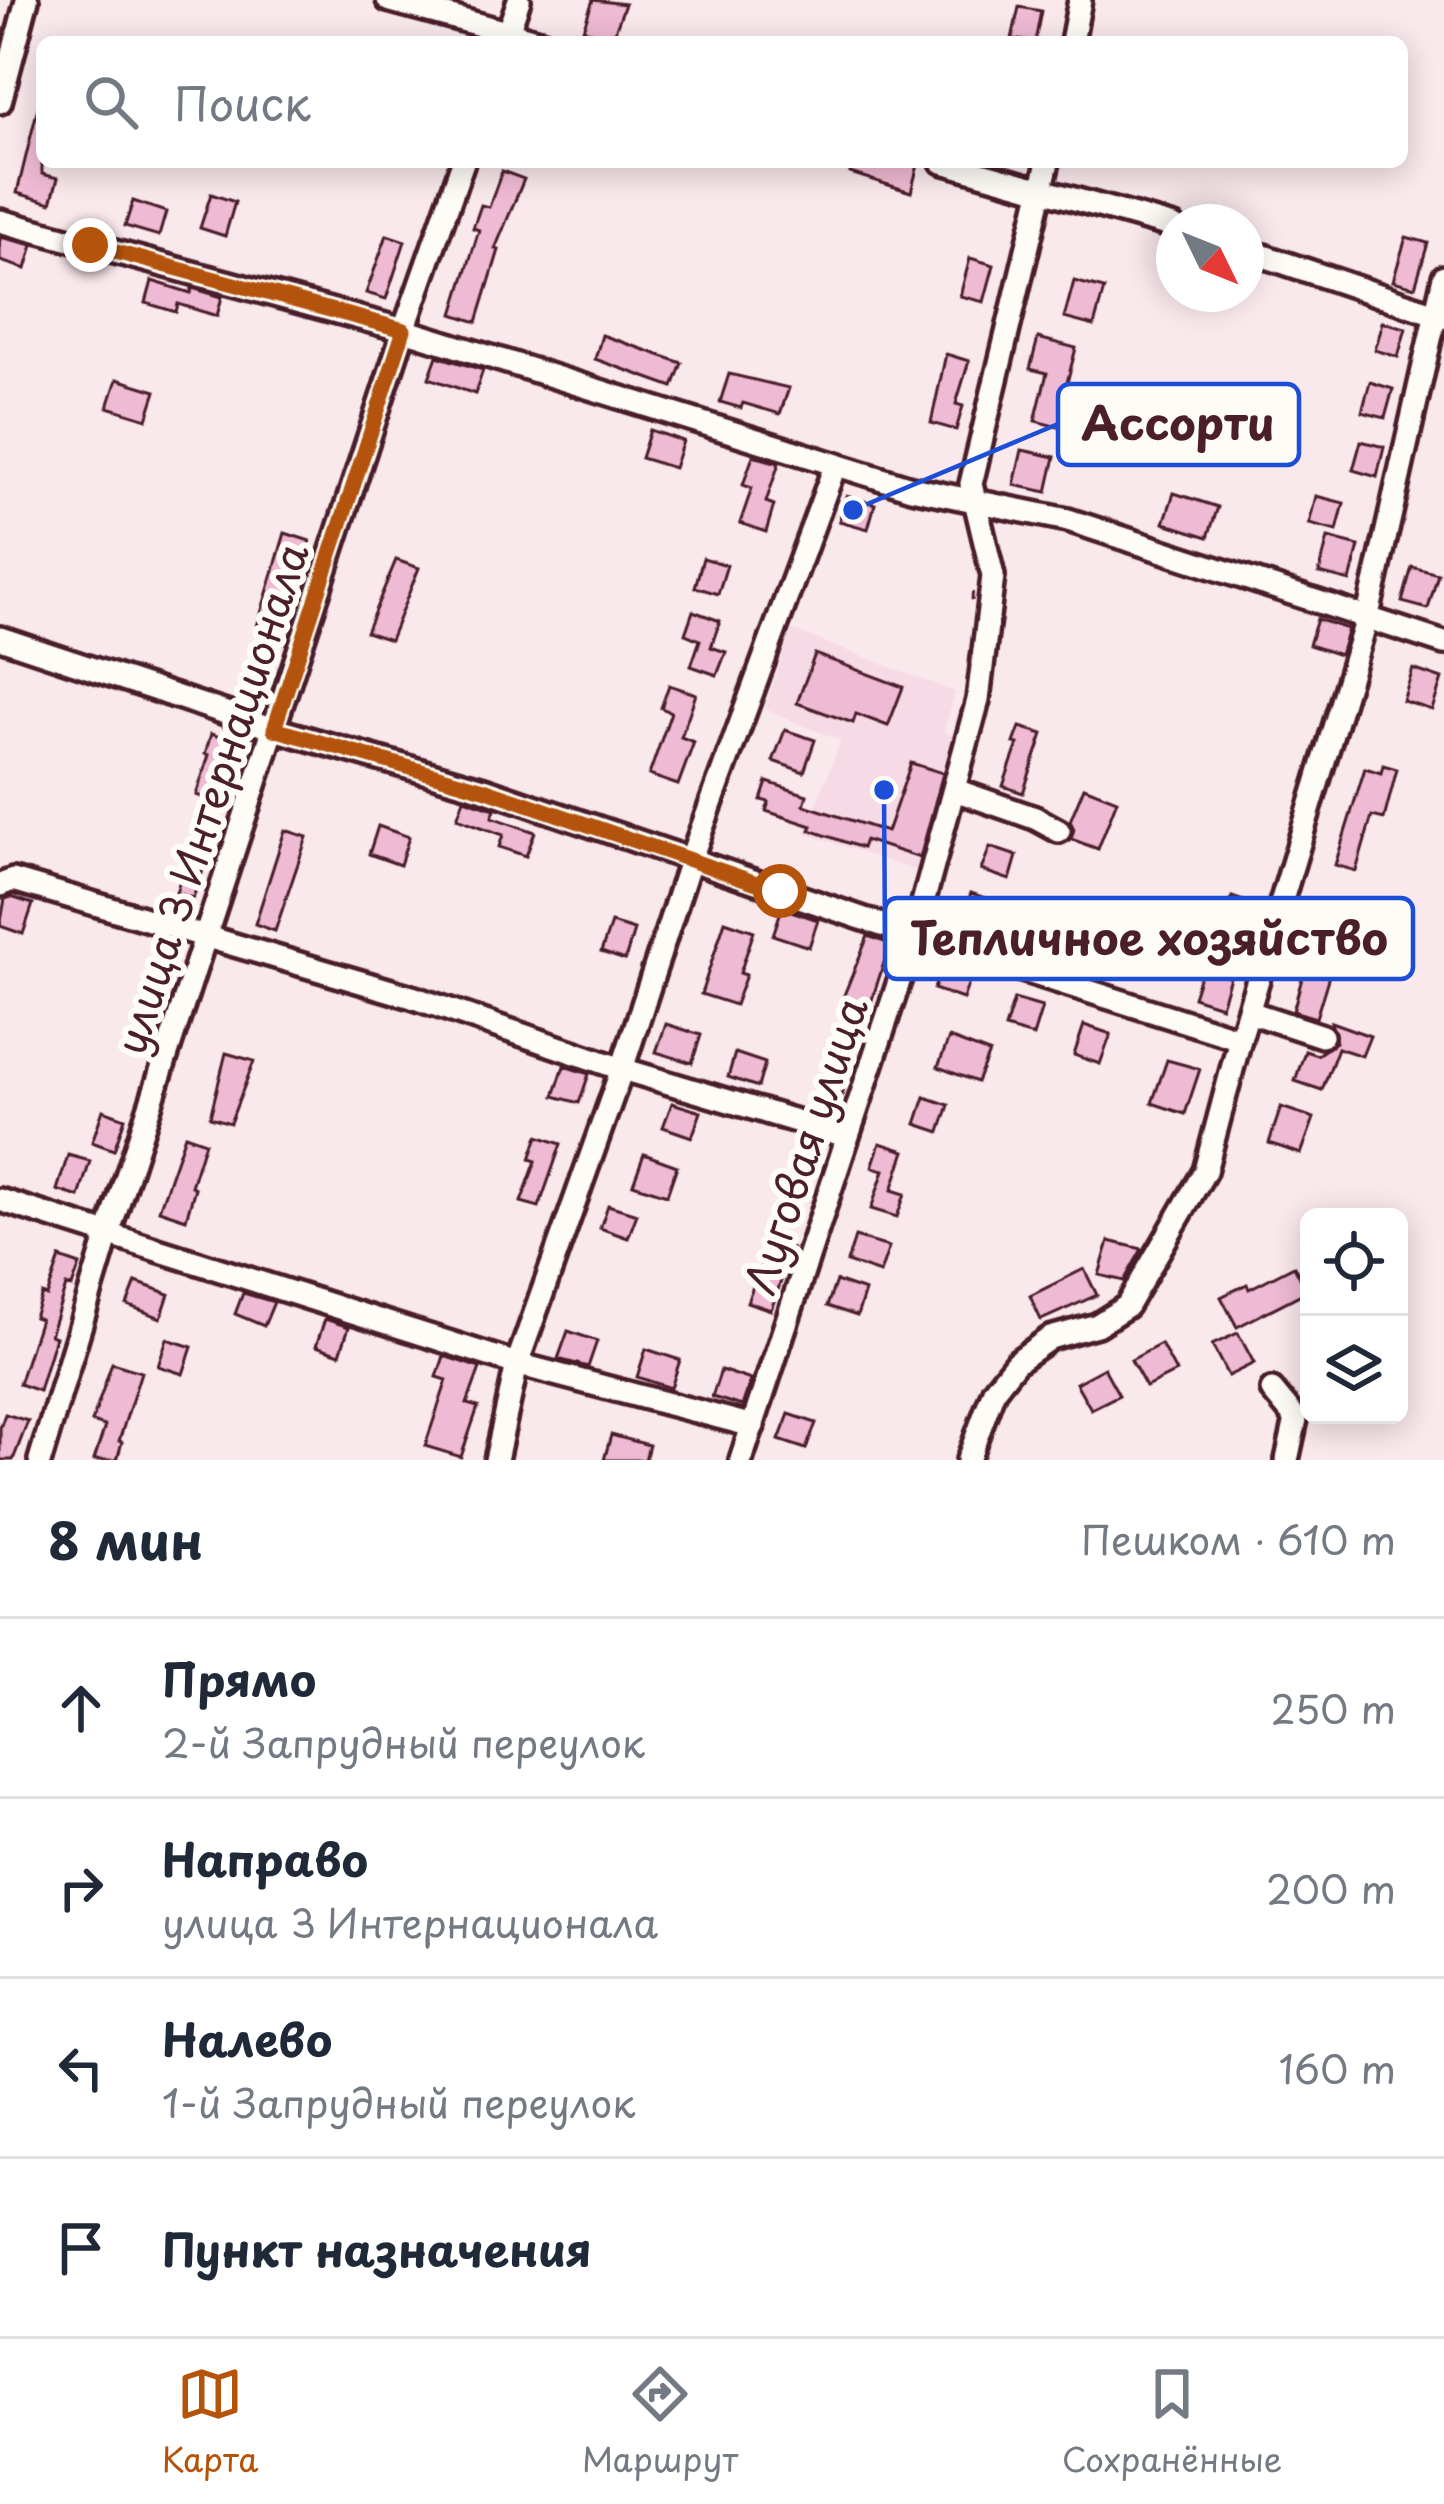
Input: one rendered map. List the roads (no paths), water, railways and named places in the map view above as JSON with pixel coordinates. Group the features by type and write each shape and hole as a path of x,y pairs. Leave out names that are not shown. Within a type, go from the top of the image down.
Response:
{"street":[{"path":"0,102 27,0"},
{"path":"388,0 504,36"},
{"path":"507,36 519,0"},
{"path":"1073,36 1080,0"},
{"name":"улица 3 Интернационала","path":"40,1460 109,1234 461,168"},
{"path":"962,168 1156,221"},
{"path":"974,502 971,484 1047,168"},
{"path":"0,220 404,330 835,466 974,502 1068,520 1444,643"},
{"path":"1264,256 1440,316"},
{"path":"968,1460 994,1390 1032,1349 1050,1338 1097,1325 1127,1306 1205,1171 1368,615 1440,316 1444,277"},
{"path":"496,1460 517,1364 690,861 835,466"},
{"name":"Луговая улица","path":"741,1460 914,936 978,700 993,576 974,502"},
{"path":"0,638 274,729 484,789 914,936 1240,1040"},
{"path":"955,790 1059,831"},
{"path":"0,885 13,880 207,936 846,1136"},
{"path":"1249,1012 1322,1036"},
{"path":"0,1200 517,1364 754,1426"},
{"path":"1272,1390 1296,1419 1287,1460"}],"place":[{"name":"Ассорти","path":"853,510"},
{"name":"Тепличное хозяйство","path":"884,790"}]}
